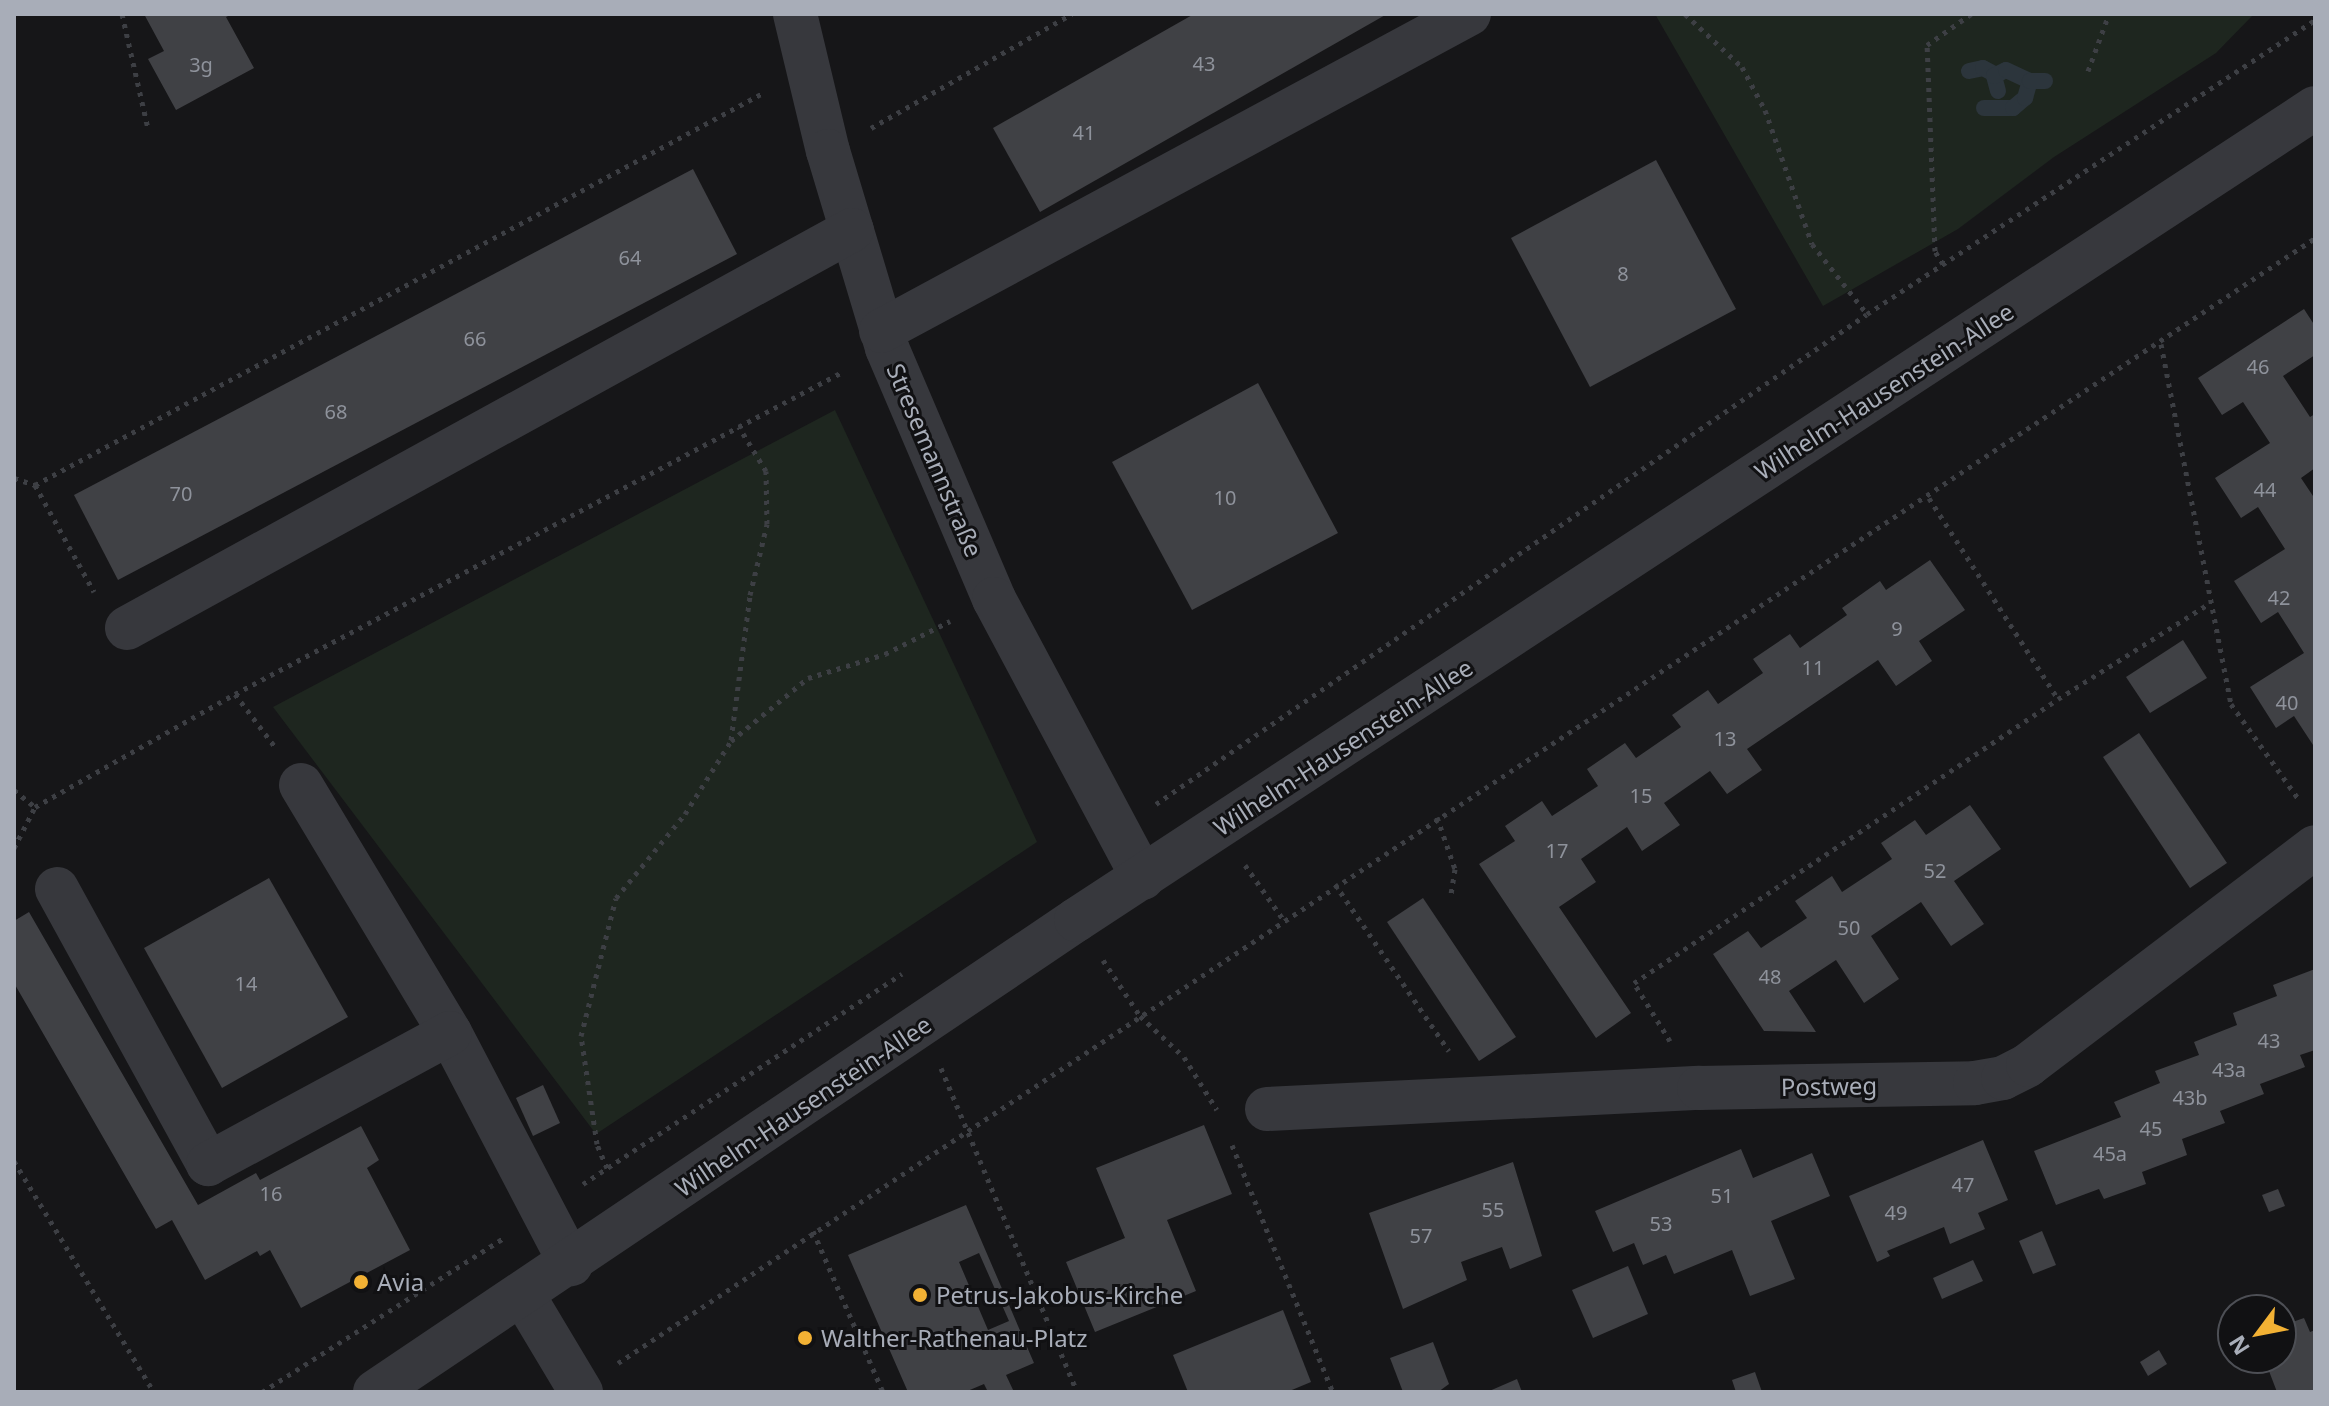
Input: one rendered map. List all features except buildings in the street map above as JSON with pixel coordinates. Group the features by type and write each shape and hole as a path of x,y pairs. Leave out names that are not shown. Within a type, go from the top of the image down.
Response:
{"street":[{"name":"Stresemannstraße","path":"795,14 828,151 884,339 994,599 1115,833 1143,878"},
{"path":"884,339 1469,14"},
{"name":"Wilhelm-Hausenstein-Allee","path":"375,1392 571,1264 1076,920 2315,108"},
{"path":"127,628 852,230"},
{"path":"301,785 450,1033 571,1264"},
{"name":"Postweg","path":"1267,1109 1699,1088 1975,1083 2003,1078 2028,1065 2310,828"},
{"path":"57,889 208,1164 450,1033"},
{"path":"523,1295 580,1390"}],"path":[{"path":"122,14 148,128"},
{"path":"828,151 1072,14"},
{"path":"1685,14 1742,67 1765,110 1812,244 1867,314"},
{"path":"1943,264 1935,251 1927,45 1971,14"},
{"path":"2088,71 2109,14"},
{"path":"1115,833 1867,314 2315,20"},
{"path":"35,485 808,70"},
{"path":"580,1390 1335,884 1929,498 2315,238"},
{"path":"14,848 35,807 235,694 739,427 884,339"},
{"path":"2161,343 2210,603 2239,722 2310,828"},
{"path":"731,741 750,595 767,524 766,471 739,427"},
{"path":"14,478 35,485 103,609 101,615 127,628"},
{"path":"1929,498 2058,699"},
{"path":"607,1169 597,1144 581,1036 616,898 685,814 731,741 808,678 885,654 994,599"},
{"path":"1699,1088 1634,983 2058,699 2210,603"},
{"path":"235,694 301,785"},
{"path":"14,790 35,807"},
{"path":"1437,817 1455,869 1451,895"},
{"path":"1335,884 1482,1098"},
{"path":"1076,920 1140,1016 1184,1057 1220,1114"},
{"path":"262,1392 912,967"},
{"path":"921,1025 969,1129 1074,1391"},
{"path":"1226,1129 1333,1392"},
{"path":"14,1161 154,1392"},
{"path":"813,1231 883,1392"}],"shaded area":[{"path":"1655,14 2254,14 2216,53 2054,157 1958,229 1823,306"},
{"path":"835,410 1037,842 596,1134 273,707"}],"waterway":[{"path":"1969,71 1983,68 1996,75"},
{"path":"1998,91 1994,76 2006,70 2030,81"},
{"path":"1984,108 2013,108 2025,98 2030,81 2045,81"}],"place":[{"name":"Avia","path":"361,1282"},
{"name":"Petrus-Jakobus-Kirche","path":"920,1295"},
{"name":"Walther-Rathenau-Platz","path":"805,1338"}]}
